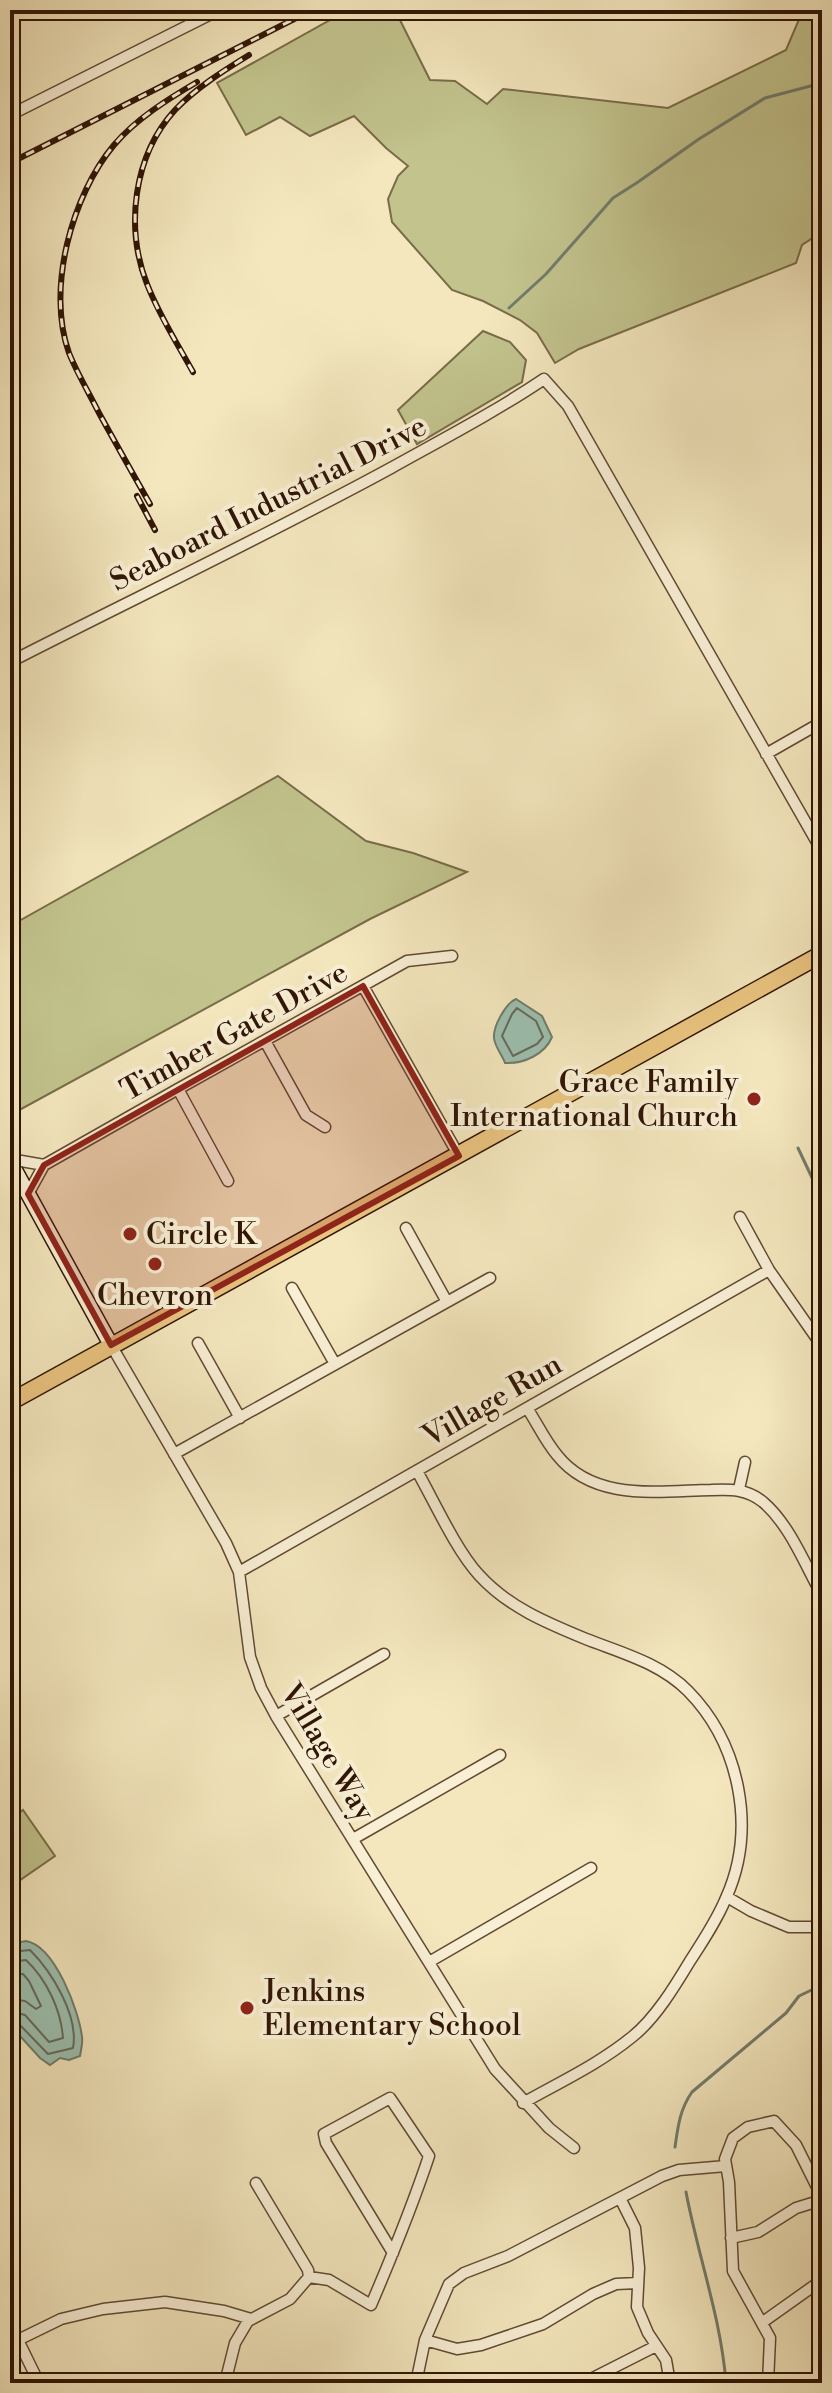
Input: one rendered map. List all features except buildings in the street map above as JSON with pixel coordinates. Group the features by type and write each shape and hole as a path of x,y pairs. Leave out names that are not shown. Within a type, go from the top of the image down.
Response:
{"main road":[{"path":"10,1402 822,954"}],"street":[{"path":"10,115 219,10"},
{"name":"Seaboard Industrial Drive","path":"10,662 307,514 474,422 544,379 568,406 766,754"},
{"path":"822,722 766,754 822,851"},
{"name":"Timber Gate Drive","path":"44,1165 407,961 452,956"},
{"path":"363,986 459,1156"},
{"path":"265,1041 306,1115 325,1127"},
{"path":"178,1089 228,1181"},
{"path":"10,1160 44,1165 28,1194"},
{"path":"10,1160 111,1345"},
{"path":"740,1217 769,1270 822,1346"},
{"path":"406,1228 447,1302"},
{"name":"Village Run","path":"239,1572 769,1270"},
{"path":"174,1454 490,1278"},
{"path":"292,1288 335,1364"},
{"path":"198,1343 240,1418"},
{"name":"Village Way","path":"111,1345 226,1543 239,1572 250,1657 261,1688 276,1716 495,2069 523,2103 574,2148"},
{"path":"527,1408 557,1455 569,1468 598,1485 632,1492 739,1489 763,1503 785,1528 822,1595"},
{"path":"739,1489 745,1462"},
{"path":"417,1471 477,1574 499,1594 532,1616 660,1668 687,1690 710,1718 736,1772 741,1838 727,1897 670,1994 634,2036 583,2070 523,2103"},
{"path":"276,1716 384,1654"},
{"path":"353,1839 500,1755"},
{"path":"429,1962 591,1868"},
{"path":"727,1897 789,1927 822,1927"},
{"path":"309,2277 329,2280 371,2305 393,2253 429,2156 390,2098 324,2134 326,2143 393,2253"},
{"path":"731,2238 758,2232 796,2208 822,2198 796,2145 774,2121 748,2127 733,2138 725,2159 733,2271 770,2338 768,2383"},
{"path":"416,2383 425,2340 449,2284 464,2273 508,2256 662,2176 679,2170 726,2166"},
{"path":"225,2383 235,2343 251,2319 290,2299 309,2277 308,2270 256,2183"},
{"path":"620,2198 635,2228 637,2307 648,2333 666,2360 670,2383"},
{"path":"763,2322 822,2280"},
{"path":"425,2340 457,2349 481,2345 543,2324 616,2284 638,2283"},
{"path":"39,2383 14,2342 61,2319 103,2309 165,2302 224,2311 251,2319"},
{"path":"583,2383 656,2346"},
{"path":"812,2383 822,2375"},
{"path":"116,2383 141,2379 191,2383"}],"highlighted area":[{"path":"363,986 459,1156 111,1345 28,1194 44,1165"}],"green space":[{"path":"348,10 395,10 430,80 455,81 487,104 503,89 668,108 786,50 803,10 822,10 822,232 802,245 796,263 579,349 555,363 537,333 520,320 483,301 452,290 392,222 388,199 398,176 408,166 354,116 310,136 280,117 246,135 217,83"},
{"path":"483,331 510,342 526,360 522,382 417,444 398,410"},
{"path":"278,776 366,841 467,872 370,919 12,1114 10,926"},
{"path":"23,1810 55,1856 10,1887 10,1819"}],"water":[{"path":"516,999 542,1016 552,1037 533,1057 505,1063 494,1033 504,1010"},
{"path":"26,1941 47,1954 64,1981 80,2026 80,2056 69,2060 60,2058 50,2065 10,2025 10,1944"}],"waterway":[{"path":"509,308 546,274 613,198 765,98 822,83"},
{"path":"798,1148 822,1199"},
{"path":"675,2147 682,2111 692,2092 786,2013 799,1996 822,1985"},
{"path":"686,2192 714,2311 726,2383"}],"railway":[{"path":"10,163 312,10"},
{"path":"193,372 157,307 140,262 136,240 137,193 150,149 175,110 201,87 249,55"},
{"path":"150,504 69,353 60,301 62,272 75,216 99,166 114,145 142,118 197,82"},
{"path":"137,496 155,530"}],"place":[{"name":"Grace Family International Church","path":"754,1099"},
{"name":"Circle K","path":"130,1234"},
{"name":"Chevron","path":"155,1264"},
{"name":"Jenkins Elementary School","path":"247,2008"}]}
